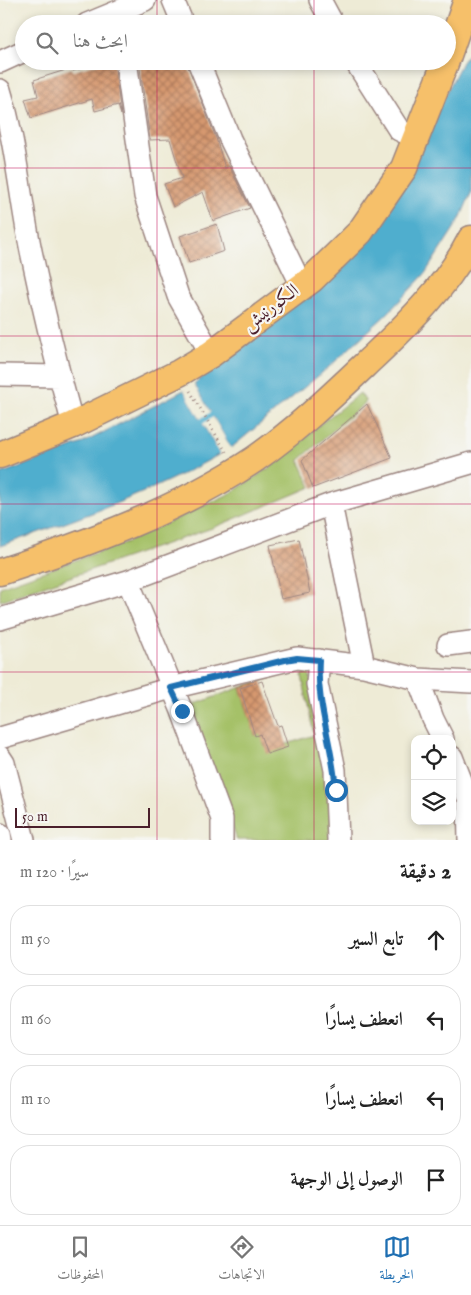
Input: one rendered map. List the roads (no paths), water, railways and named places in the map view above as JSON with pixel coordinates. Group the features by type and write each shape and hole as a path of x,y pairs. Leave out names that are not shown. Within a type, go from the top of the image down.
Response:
{"main road":[{"path":"456,34 468,3"},
{"name":"الكورنيش","path":"0,455 74,425 132,398 211,354 312,279 360,232 404,168 442,70"},
{"path":"0,572 116,530 158,512 237,470 257,457 302,422 395,336 443,283 471,239"}],"street":[{"path":"123,15 144,0"},
{"path":"173,0 179,15"},
{"path":"320,0 328,15"},
{"path":"0,62 15,55"},
{"path":"127,70 145,196 178,296 211,354"},
{"path":"202,70 230,139 302,286"},
{"path":"361,70 399,130 416,138"},
{"path":"0,90 9,129 31,252 60,376 74,425"},
{"path":"0,375 60,376"},
{"path":"0,619 128,581 331,504 471,462"},
{"path":"331,504 364,666"},
{"path":"128,581 182,711 222,819 222,840"},
{"path":"448,645 471,642"},
{"path":"0,738 171,688 285,660 302,658 319,660 364,666 418,679 471,682"},
{"path":"319,660 317,684 335,770 338,840"},
{"path":"418,679 433,720 441,735"},
{"path":"0,758 4,763 24,840"},
{"path":"456,767 468,798 469,840"},
{"path":"0,834 1,840"}],"water":[{"path":"471,50 471,193 460,219 424,275 387,314 329,367 231,448 194,384 346,262 433,119 462,62"},
{"path":"184,390 220,454 167,481 85,516 0,546 0,474 83,443"}],"waterway":[{"path":"196,425 217,411"}]}
